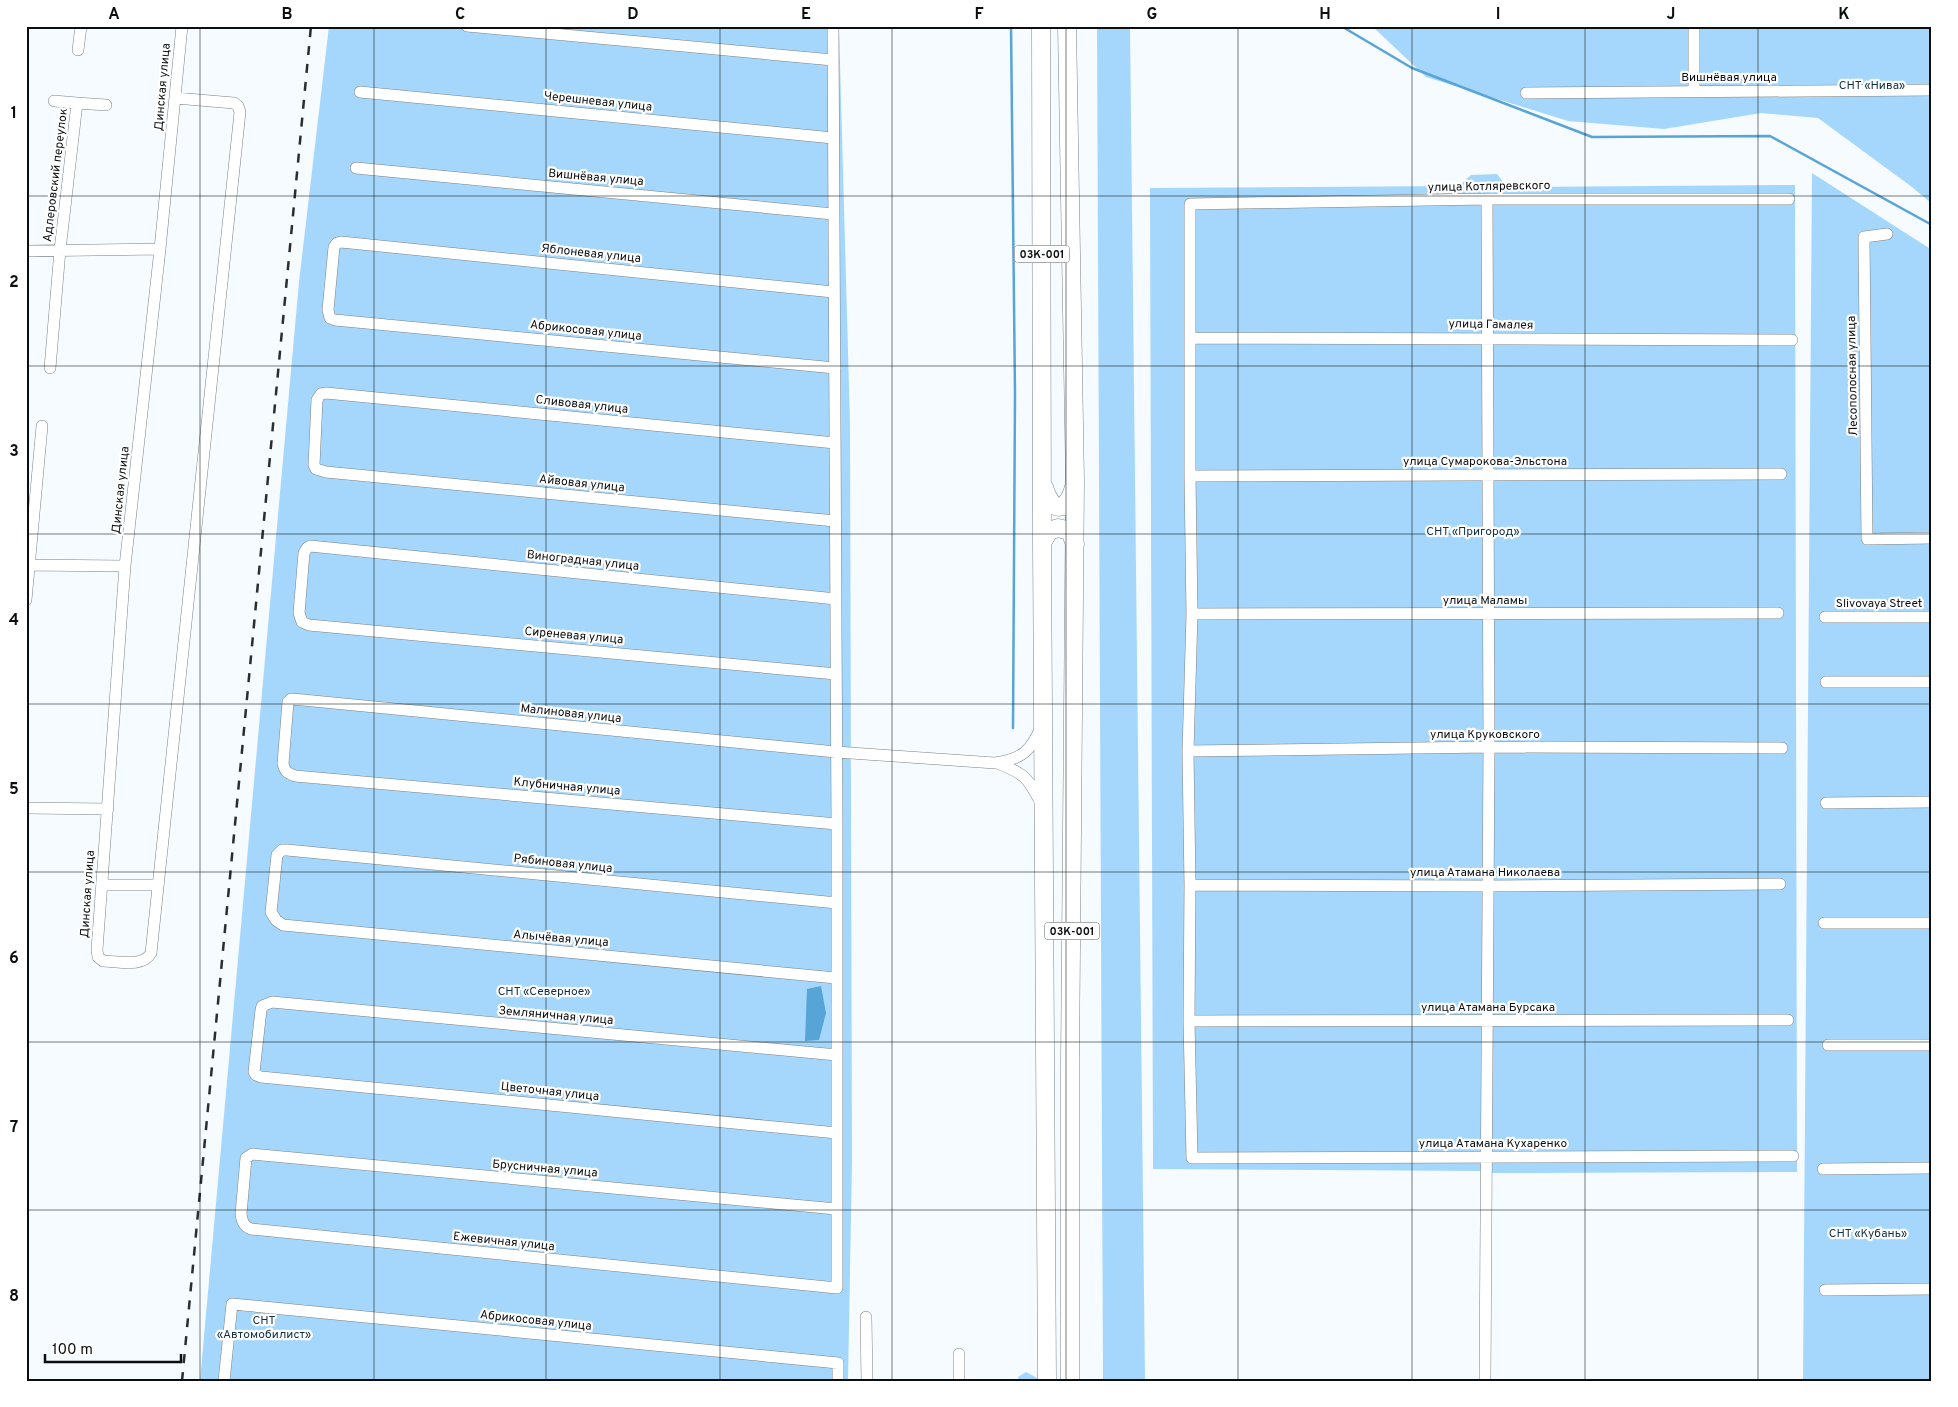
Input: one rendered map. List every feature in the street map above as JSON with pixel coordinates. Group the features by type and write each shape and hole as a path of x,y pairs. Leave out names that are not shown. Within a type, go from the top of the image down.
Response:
{"main road":[{"name":"03К-001","path":"1041,26 1047,1381"},
{"name":"03К-001","path":"1067,26 1075,481 1070,1064 1070,1381"},
{"name":"03К-001","path":"1042,482 1050,502 1053,505 1059,506 1067,504 1071,500 1075,481"},
{"path":"1042,543 1049,531 1058,528 1070,531 1075,544"}],"street":[{"path":"78,50 81,26"},
{"name":"Динская улица","path":"158,884 151,953 148,958 142,962 103,961 98,957 97,950 125,566 160,249 182,26"},
{"path":"467,26 833,60"},
{"path":"833,26 837,824 836,1209"},
{"path":"1694,26 1694,91"},
{"name":"Вишнёвая улица","path":"1526,93 1932,90"},
{"name":"Черешневая улица","path":"360,92 833,138"},
{"path":"102,885 158,884 240,112 238,106 234,103 175,98"},
{"name":"Адлеровский переулок","path":"54,101 106,105"},
{"name":"Адлеровский переулок","path":"50,368 60,250 77,103"},
{"name":"Вишнёвая улица","path":"356,168 833,214"},
{"name":"улица Котляревского","path":"1190,338 1190,204 1487,200 1789,199"},
{"path":"1485,1381 1488,1021 1486,475 1489,338 1487,200"},
{"name":"Лесополосная улица","path":"1887,234 1864,237 1867,539 1932,538"},
{"name":"Яблоневая улица","path":"335,320 330,318 328,310 334,247 337,243 346,242 833,292"},
{"path":"26,251 160,249"},
{"name":"Абрикосовая улица","path":"335,320 835,368"},
{"path":"1189,1020 1190,884 1188,751 1192,614 1190,338"},
{"name":"улица Гамалея","path":"1190,338 1792,340"},
{"name":"Сливовая улица","path":"326,472 316,469 314,465 317,400 321,394 326,393 835,443"},
{"path":"26,600 42,426"},
{"name":"Айвовая улица","path":"326,472 835,521"},
{"name":"улица Сумарокова-Эльстона","path":"1190,476 1781,474"},
{"name":"Виноградная улица","path":"309,625 302,622 299,613 304,553 306,548 310,546 836,599"},
{"path":"28,565 125,566"},
{"name":"улица Маламы","path":"1192,614 1778,613"},
{"name":"Slivovaya Street","path":"1825,617 1932,617"},
{"name":"Сиреневая улица","path":"309,625 836,674"},
{"path":"1826,682 1932,682"},
{"name":"Малиновая улица","path":"295,776 284,770 287,707 291,699 836,752 995,763"},
{"path":"995,763 1012,761 1025,753 1036,739 1044,720"},
{"name":"улица Круковского","path":"1188,751 1488,747 1782,748"},
{"path":"995,763 1019,772 1030,781 1044,810"},
{"name":"Клубничная улица","path":"295,776 837,824"},
{"path":"1826,803 1932,802"},
{"path":"26,808 108,809"},
{"name":"Рябиновая улица","path":"284,925 276,920 271,912 277,854 282,850 837,903"},
{"name":"улица Атамана Николаева","path":"1190,884 1487,886 1780,884"},
{"path":"1824,923 1932,923"},
{"name":"Алычёвая улица","path":"284,925 836,978"},
{"name":"Земляничная улица","path":"261,1077 254,1072 261,1010 262,1006 272,1002 837,1055"},
{"name":"улица Атамана Бурсака","path":"1189,1020 1788,1020"},
{"name":"улица Атамана Кухаренко","path":"1189,1020 1192,1158 1793,1156"},
{"path":"1828,1045 1932,1045"},
{"name":"Цветочная улица","path":"261,1077 837,1132"},
{"name":"Брусничная улица","path":"252,1154 836,1209"},
{"name":"Ежевичная улица","path":"252,1154 246,1158 241,1214 242,1221 246,1227 251,1229 837,1288 836,1209"},
{"path":"1824,1169 1932,1168"},
{"path":"1825,1290 1932,1289"},
{"name":"Абрикосовая улица","path":"224,1381 232,1304 838,1363 838,1381"},
{"path":"866,1317 867,1381"},
{"path":"959,1381 960,1354"}],"green space":[{"name":"СНТ «Северное»","path":"329,26 839,26 850,424 852,1162 848,1381 200,1381 299,282"},
{"path":"1097,26 1130,26 1145,1381 1103,1381"},
{"name":"СНТ «Нива»","path":"1372,26 1932,26 1932,204 1912,187 1818,118 1761,113 1664,129 1568,121 1426,77"},
{"name":"СНТ «Кубань»","path":"1812,173 1932,250 1932,1381 1803,1381"},
{"name":"СНТ «Пригород»","path":"1497,174 1507,187 1795,185 1797,1172 1492,1173 1486,1171 1153,1169 1150,188 1459,186 1471,175"},
{"path":"1026,1372 1037,1378 1037,1381 1019,1381 1018,1377"}],"shaded area":[{"path":"821,986 826,1013 819,1040 805,1041 807,989"}],"waterway":[{"path":"1011,26 1015,394 1013,728"},
{"path":"1341,26 1412,68 1592,137 1770,136 1932,225"}],"railway":[{"path":"182,1381 311,26"}],"park label":[{"name":"СНТ «Автомобилист»","path":"264,1327"}]}
